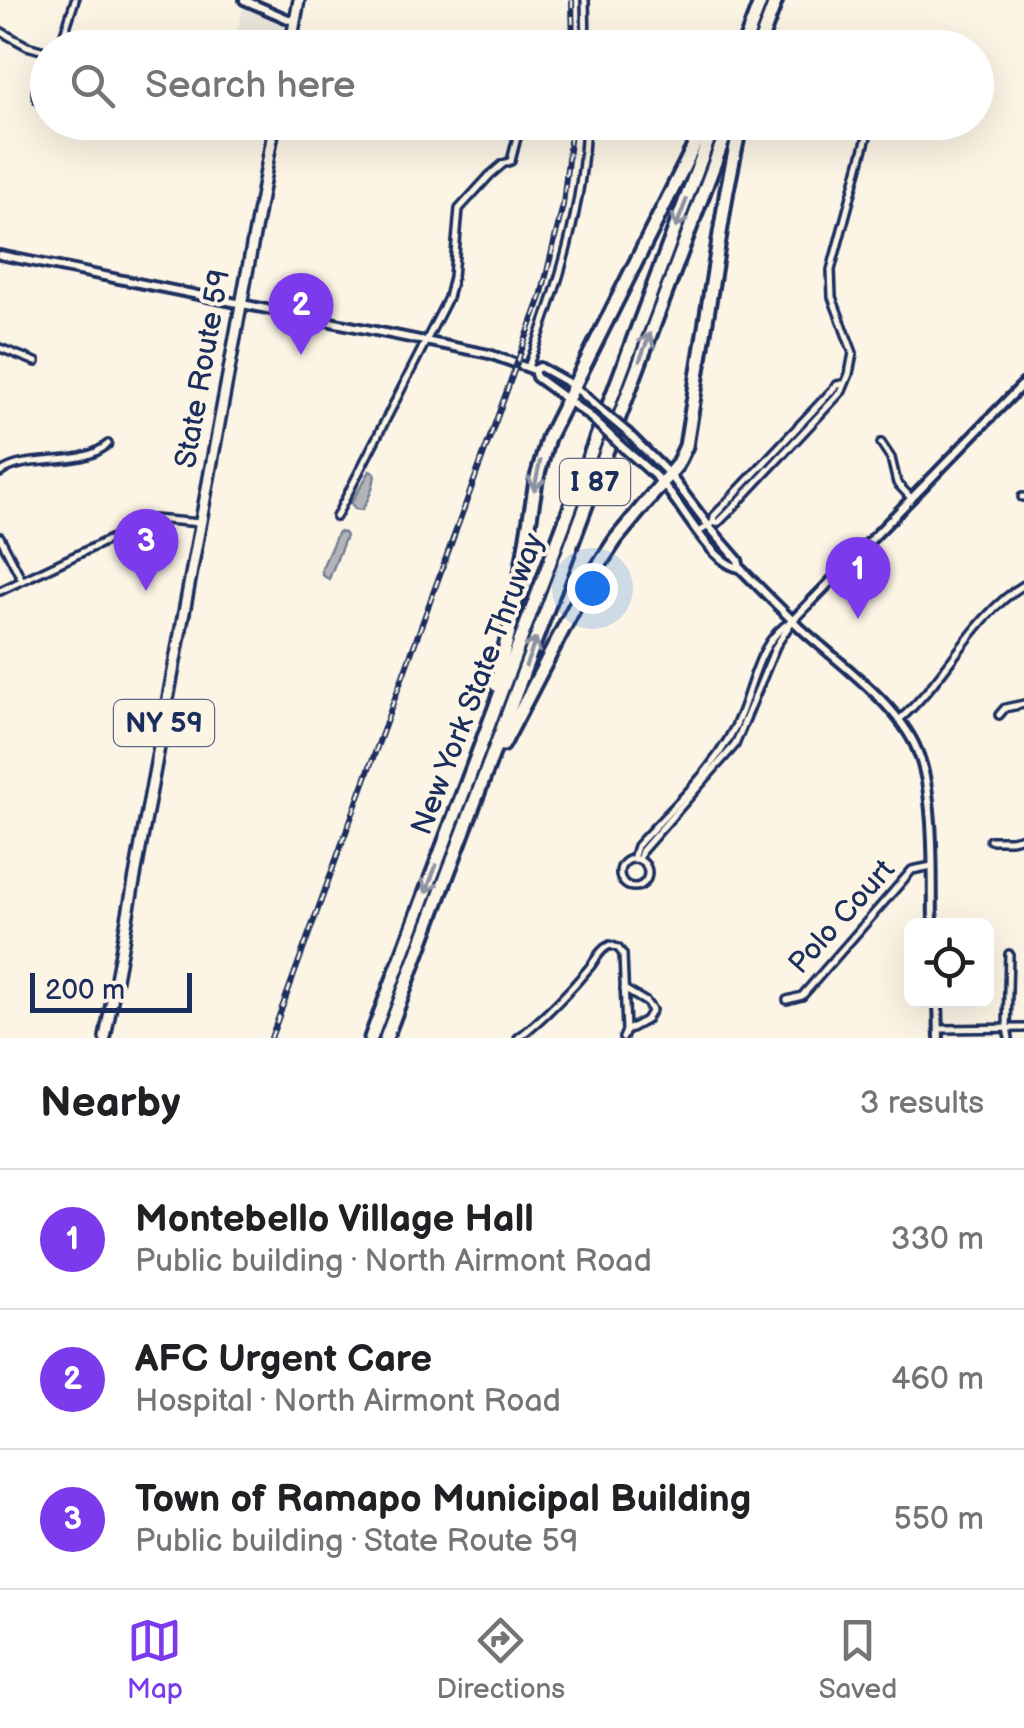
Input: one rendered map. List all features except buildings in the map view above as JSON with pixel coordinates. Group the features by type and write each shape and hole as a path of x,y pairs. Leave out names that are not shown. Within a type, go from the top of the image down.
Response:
{"highway":[{"path":"749,30 761,0"},
{"path":"767,30 777,0"},
{"path":"454,839 508,644 538,468 553,425 697,140"},
{"name":"New York State Thruway","path":"386,1038 454,839 708,140"},
{"name":"New York State Thruway","path":"371,1038 454,839 723,140"},
{"path":"454,839 586,585 616,539 682,456 737,140"}],"main road":[{"path":"293,30 299,0"},
{"name":"State Route 59","path":"105,1038 272,140"}],"street":[{"path":"65,30 75,0"},
{"path":"244,0 295,22"},
{"path":"584,0 585,30"},
{"path":"0,32 30,47"},
{"path":"336,517 448,298 459,209 490,175 512,162 517,140"},
{"path":"584,140 570,238 531,368 536,378 666,479 699,532 730,567 740,568"},
{"path":"699,532 728,512 842,390 849,374 852,353 832,297 831,270 866,140"},
{"path":"0,255 489,354 531,368 540,367 574,386 628,434 711,524 740,568 899,720 916,748 925,775 934,918"},
{"path":"0,348 36,362"},
{"path":"636,859 637,846 674,810 732,742 765,649 775,632 792,620 1024,384"},
{"path":"880,443 891,458 896,483 912,499"},
{"path":"0,473 10,465 77,457 100,451 108,444"},
{"path":"0,591 152,519 200,523"},
{"path":"0,537 22,580"},
{"path":"899,720 921,700 993,610 1024,585"},
{"path":"999,715 1005,708 1024,704"},
{"path":"990,840 1024,837"},
{"path":"636,859 646,866 647,875 639,885 630,886 622,880 620,870 624,862 636,859"},
{"name":"Polo Court","path":"787,1000 802,996 912,870 932,866"},
{"path":"518,1038 591,966 602,948 610,945 623,954 624,1035"},
{"path":"1009,954 1009,1038"},
{"path":"624,988 652,1010 646,1020 624,1035"},
{"path":"938,1008 939,1034 1024,1028"}],"shaded area":[{"path":"244,3 291,23 290,30 237,30"},
{"path":"370,471 375,474 371,493 362,510 355,509 351,503"},
{"path":"338,532 346,536 329,579 322,575 322,568"}],"railway":[{"path":"572,0 573,30"},
{"path":"271,1038 541,297 563,205 570,140"}],"place":[{"name":"AFC Urgent Care","path":"301,355"},
{"name":"Town of Ramapo Municipal Building","path":"146,591"},
{"name":"Montebello Village Hall","path":"858,619"}]}
